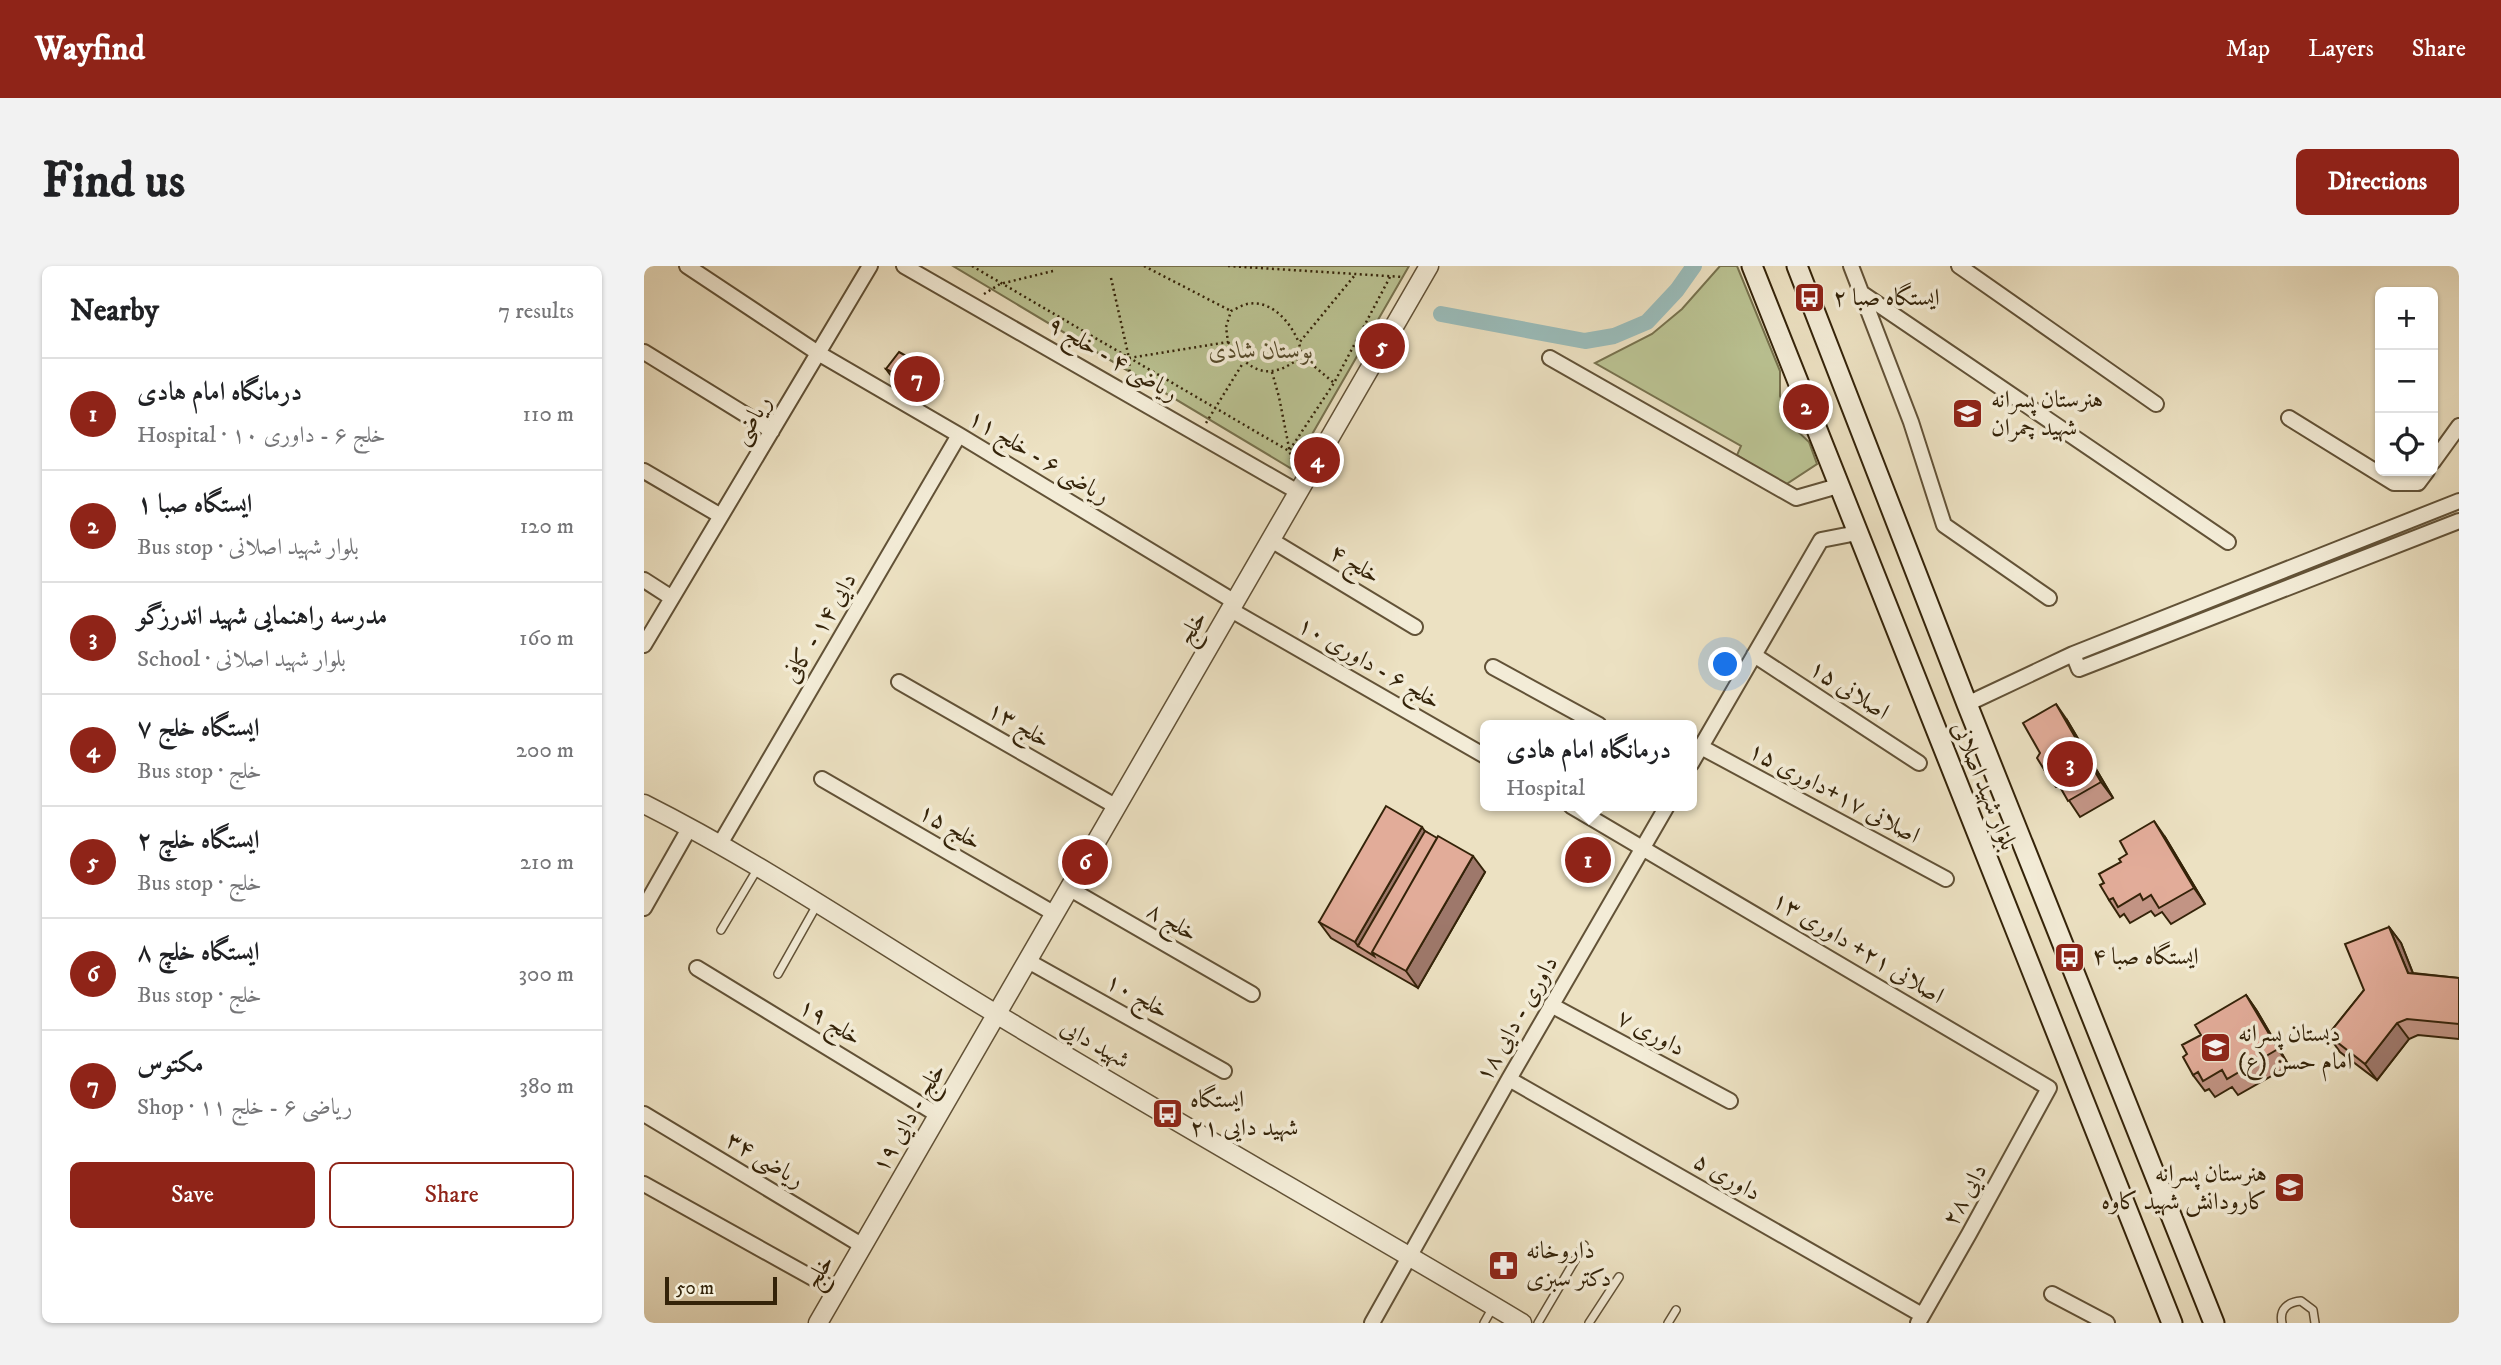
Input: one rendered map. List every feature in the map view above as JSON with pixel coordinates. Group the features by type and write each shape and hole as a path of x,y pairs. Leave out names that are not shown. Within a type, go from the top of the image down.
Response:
{"main road":[{"name":"بلوار شهید اصلانی","path":"1752,266 2172,1323"},
{"name":"بلوار شهید اصلانی","path":"1797,266 2214,1323"}],"street":[{"name":"ریاضی ۶ - خلج ۱۱","path":"687,266 818,353 959,435 1233,606"},
{"name":"ریاضی","path":"644,645 870,266"},
{"name":"ریاضی ۴ - خلج ۹","path":"904,266 1298,492"},
{"path":"1851,266 1911,422 1944,525 2049,598"},
{"path":"1959,266 2156,404"},
{"name":"خلج","path":"997,1015 1425,272"},
{"path":"1863,294 2228,542"},
{"path":"644,352 772,431"},
{"path":"1550,358 1796,498 1838,486"},
{"path":"2289,418 2375,471"},
{"path":"2438,456 2459,426"},
{"name":"دایی ۱۴ - کافی","path":"720,844 959,435"},
{"path":"644,471 721,516"},
{"path":"2383,476 2394,483 2418,483 2423,476"},
{"path":"1968,704 2073,654 2459,501"},
{"path":"2073,654 2079,669 2459,521"},
{"path":"1697,754 1821,540 1857,533"},
{"name":"خلج ۴","path":"1271,540 1415,627"},
{"path":"644,580 672,598"},
{"name":"خلج ۶ - داوری ۱۰","path":"1233,606 1480,753"},
{"name":"اصلانی ۱۵","path":"1754,655 1919,763"},
{"path":"1493,667 1589,720"},
{"name":"خلج ۱۳","path":"899,682 1117,807"},
{"name":"اصلانی ۱۷+داوری ۱۵","path":"1701,747 1946,879"},
{"name":"خلج ۱۵","path":"822,779 1055,914"},
{"name":"شهید دایی","path":"644,804 690,827 818,902 997,1015 1516,1321"},
{"path":"1580,811 1643,847"},
{"name":"داوری - دایی ۱۸","path":"1372,1323 1664,811"},
{"path":"644,908 690,827"},
{"name":"اصلانی ۲۱+ داوری ۱۳","path":"1643,847 2049,1088"},
{"name":"خلج ۸","path":"1070,889 1252,994"},
{"name":"خلج ۱۰","path":"1028,961 1224,1071"},
{"name":"خلج ۱۹","path":"697,968 939,1115"},
{"name":"داوری ۷","path":"1551,1005 1730,1101"},
{"name":"خلج - دایی ۱۹","path":"863,1246 997,1015"},
{"name":"داوری ۵","path":"1509,1079 1920,1319"},
{"name":"دایی ۲۸","path":"1920,1319 2049,1088"},
{"name":"ریاضی ۳۴","path":"644,1114 863,1246"},
{"path":"644,1184 836,1291"},
{"name":"خلج","path":"818,1323 863,1246"},
{"path":"2052,1294 2107,1323"}],"lane":[{"path":"721,930 758,867"},
{"path":"778,974 818,902"},
{"path":"1538,1323 1584,1245"},
{"path":"1589,1323 1619,1277"},
{"path":"2281,1323 2282,1312 2286,1306 2301,1301 2313,1310 2315,1323"},
{"path":"1484,1323 1493,1306"},
{"path":"1668,1323 1676,1310"}],"path":[{"path":"972,266 1289,451"},
{"path":"1144,266 1231,312"},
{"path":"1228,266 1390,277 1425,272"},
{"path":"974,305 988,290 1000,284 1053,271"},
{"path":"1299,343 1356,275"},
{"path":"1289,451 1334,383 1390,277"},
{"path":"1111,278 1129,358 1127,394"},
{"path":"1302,356 1287,368 1272,372 1243,363 1228,342 1226,327 1231,312 1248,303 1271,307 1293,328 1302,356 1334,383"},
{"path":"1129,358 1228,342"},
{"path":"1200,435 1214,407 1243,363"},
{"path":"1272,372 1298,492"}],"green space":[{"name":"بوستان شادی","path":"953,266 1409,266 1292,469"},
{"path":"1720,266 1737,266 1780,371 1780,396 1792,426 1809,442 1817,464 1785,485 1737,455 1741,446 1595,363 1652,334 1682,309"}],"building":[{"path":"899,352 937,373 926,390 886,369"},
{"path":"2056,704 2101,782 2068,801 2051,771 2045,771 2037,758 2040,753 2023,723"},
{"path":"1386,806 1422,827 1355,942 1319,922"},
{"path":"2154,821 2194,888 2159,908 2151,895 2143,900 2140,894 2118,907 2113,898 2109,900 2100,885 2104,883 2099,874 2121,862 2119,859 2127,854 2120,841"},
{"path":"1425,831 1437,838 1372,952 1374,956 1358,946"},
{"path":"1438,836 1473,856 1406,971 1372,952"},
{"path":"2389,927 2408,973 2459,978 2459,1024 2407,1019 2397,1023 2365,1064 2328,1035 2364,990 2345,944"},
{"path":"2246,995 2278,1049 2227,1079 2222,1070 2203,1081 2198,1072 2193,1075 2183,1057 2187,1054 2182,1045 2201,1035 2195,1025"}],"waterway":[{"path":"1441,314 1585,341 1614,336 1647,322 1677,290 1694,266"}],"place":[{"name":"ایستگاه صبا ۲","path":"1810,298"},
{"name":"ایستگاه خلچ ۲","path":"1382,346"},
{"name":"مکتوس","path":"917,379"},
{"name":"ایستگاه صبا ۱","path":"1806,407"},
{"name":"هنرستان پسرانه شهید چمران","path":"1968,414"},
{"name":"ایستگاه خلج ۷","path":"1317,460"},
{"name":"مدرسه راهنمایی شهید اندرزگو","path":"2070,764"},
{"name":"درمانگاه امام هادی","path":"1588,860"},
{"name":"ایستگاه خلچ ۸","path":"1085,862"},
{"name":"ایستگاه صبا ۴","path":"2069,957"},
{"name":"دبستان پسرانه امام حسن (ع)","path":"2215,1048"},
{"name":"ایستگاه شهید دایی ۲۱","path":"1167,1114"},
{"name":"هنرستان پسرانه کارودانش شهید کاوه","path":"2290,1188"},
{"name":"داروخانه دکتر سبزی","path":"1503,1265"}]}
